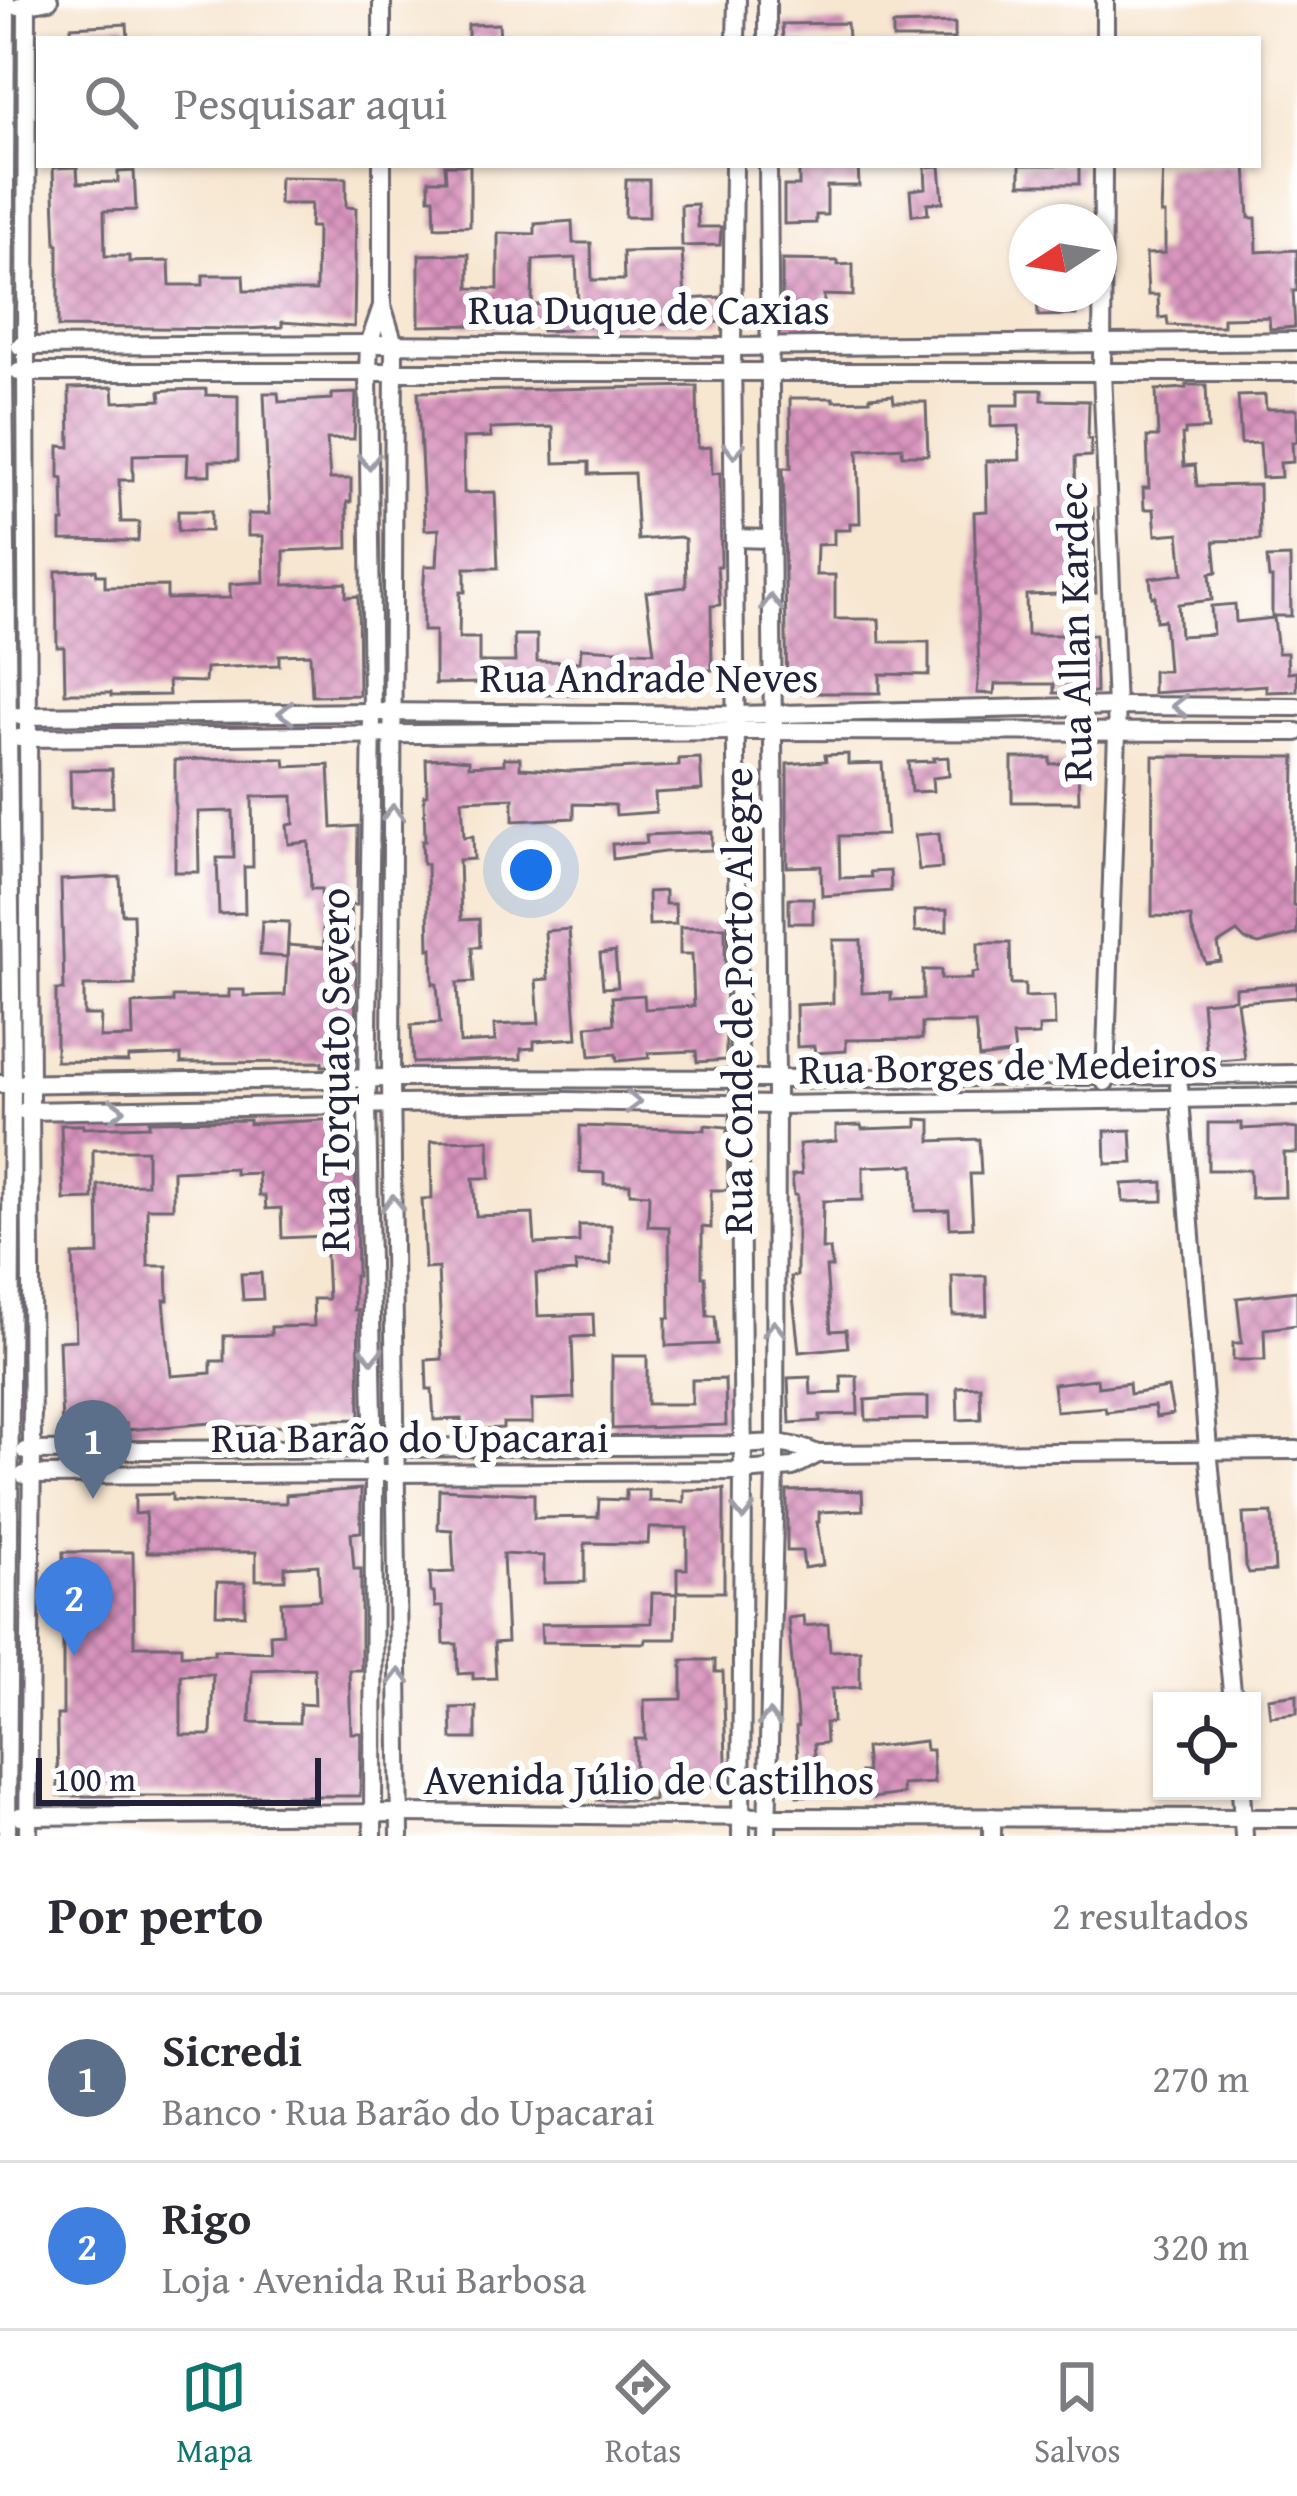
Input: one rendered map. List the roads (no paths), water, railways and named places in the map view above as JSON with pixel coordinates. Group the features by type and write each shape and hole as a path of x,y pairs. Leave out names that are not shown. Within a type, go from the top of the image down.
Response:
{"street":[{"path":"19,918 3,739 4,4 49,0"},
{"path":"382,0 382,36"},
{"path":"736,36 737,0"},
{"path":"767,0 767,36"},
{"path":"1105,0 1105,36"},
{"path":"7,1836 3,1816 8,1640 4,1475 27,738 27,3"},
{"path":"5,97 27,96"},
{"name":"Rua Torquato Severo","path":"382,168 382,305 394,344 392,1106 400,1836"},
{"name":"Rua Conde de Porto Alegre","path":"734,168 741,1836"},
{"name":"Rua Conde de Porto Alegre","path":"767,1827 776,1106 768,168"},
{"name":"Rua Allan Kardec","path":"1103,168 1102,371 1117,732 1105,1098"},
{"path":"734,185 768,187"},
{"name":"Rua Torquato Severo","path":"373,1836 368,371 369,344 382,305"},
{"name":"Rua Duque de Caxias","path":"2,346 732,347 1297,340"},
{"path":"955,373 957,344"},
{"path":"198,345 199,371"},
{"path":"567,346 567,372"},
{"name":"Rua Duque de Caxias","path":"2,372 1297,372"},
{"path":"734,538 770,539"},
{"path":"370,546 394,544"},
{"path":"5,546 26,545"},
{"name":"Rua Andrade Neves","path":"771,723 949,710 1297,706"},
{"path":"949,710 950,732"},
{"path":"478,734 479,713"},
{"name":"Rua Andrade Neves","path":"3,716 479,713 571,724"},
{"path":"201,714 202,737"},
{"name":"Rua Andrade Neves","path":"3,739 394,736 478,734 571,724 736,723 950,732 1297,732"},
{"path":"738,901 773,902"},
{"path":"369,978 392,978"},
{"name":"Rua Borges de Medeiros","path":"14,1084 1297,1074"},
{"path":"1178,1075 1231,1692"},
{"path":"962,1101 963,1076"},
{"path":"474,1078 475,1103"},
{"path":"566,1078 566,1101"},
{"name":"Rua Borges de Medeiros","path":"14,1111 566,1101 776,1106 1297,1097"},
{"path":"14,1111 32,1451 28,1836"},
{"path":"742,1284 775,1287"},
{"path":"371,1312 394,1310"},
{"name":"Rua Barão do Upacarai","path":"5,1450 774,1442 818,1454 1297,1450"},
{"path":"560,1447 562,1472"},
{"path":"190,1449 190,1474"},
{"path":"117,1450 117,1474"},
{"name":"Rua Barão do Upacarai","path":"4,1475 743,1471 793,1467 818,1454"},
{"path":"742,1639 770,1640"},
{"path":"8,1640 28,1641"},
{"path":"373,1720 400,1720"},
{"name":"Avenida Júlio de Castilhos","path":"3,1816 742,1816 767,1827 1244,1827 1297,1818"}],"place":[{"name":"Sicredi","path":"93,1499"},
{"name":"Rigo","path":"74,1656"}]}
